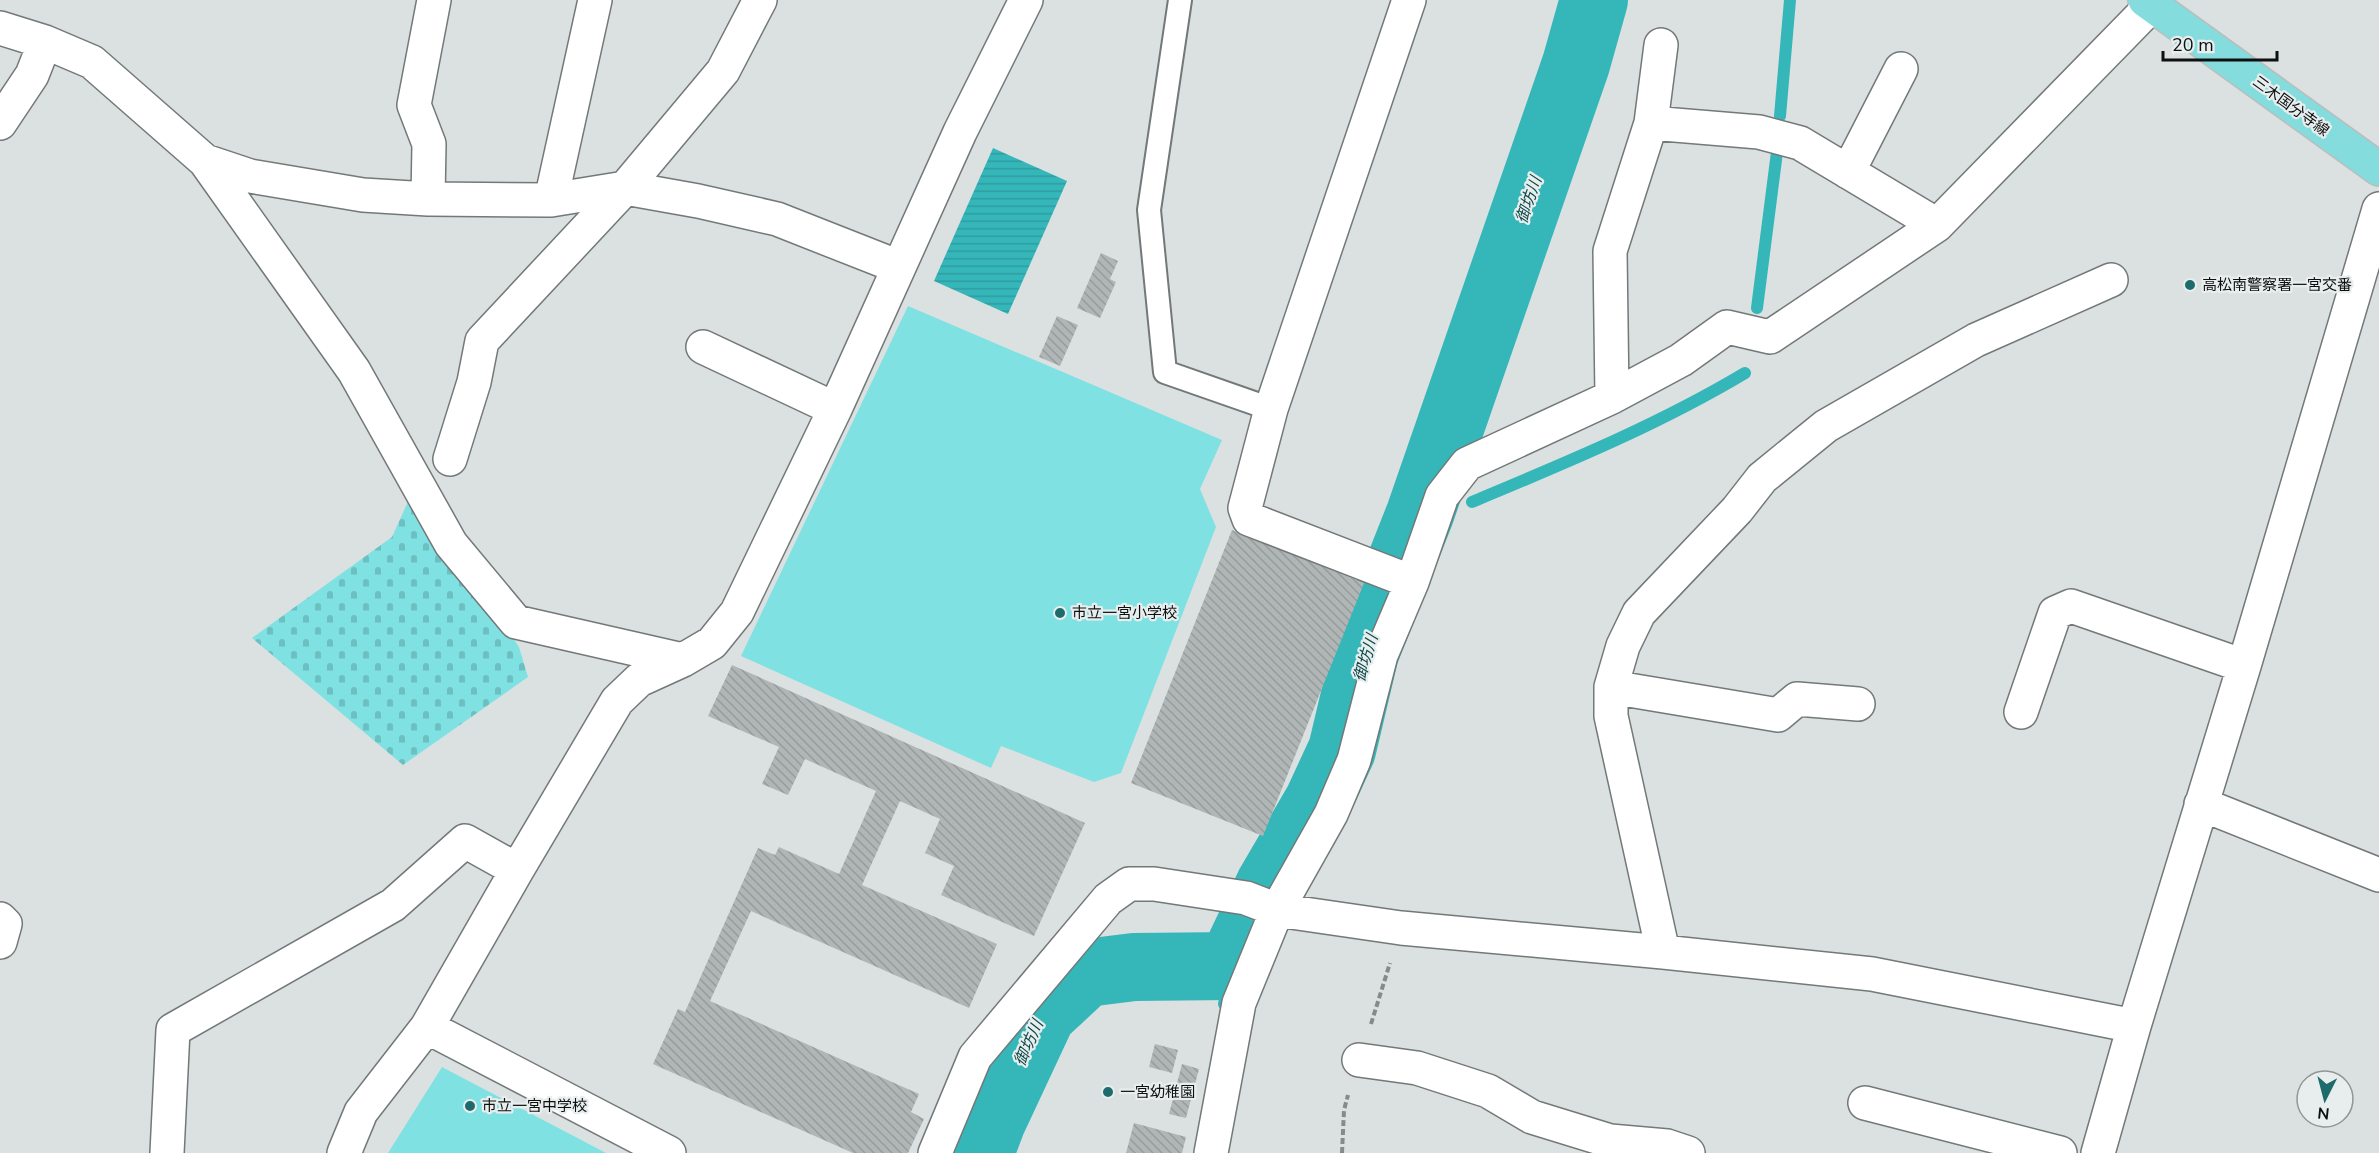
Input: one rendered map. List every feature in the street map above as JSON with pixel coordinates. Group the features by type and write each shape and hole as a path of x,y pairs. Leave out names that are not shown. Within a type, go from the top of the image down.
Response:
{"main road":[{"name":"三木国分寺線","path":"2149,3 2379,169"}],"street":[{"path":"428,199 429,144 414,105 434,0"},
{"path":"551,200 595,0"},
{"path":"450,459 474,382 482,341 625,188 723,71 760,0"},
{"path":"344,1153 361,1112 427,1027 617,701 639,680 683,660 712,643 737,612 835,409 960,132 1026,0"},
{"path":"1401,578 1249,519 1245,508 1271,409 1409,0"},
{"path":"1211,1153 1239,1003 1265,905 1331,814 1354,760 1401,578 1442,496 1467,464 1612,397 1681,360 1727,327 1770,337 1937,225 2149,3"},
{"path":"0,28 45,42 92,62 204,161 354,371 452,543 516,622 683,660"},
{"path":"0,123 32,75 45,42"},
{"path":"1612,397 1610,251 1651,123 1661,45"},
{"path":"1848,172 1901,69"},
{"path":"1651,123 1759,132 1800,143 1937,225"},
{"path":"204,161 250,176 363,195 428,199 551,200 625,188 698,201 777,219 899,267"},
{"path":"2098,1153 2379,209"},
{"path":"1663,952 1611,716 1611,687 1623,646 1640,613 1737,510 1762,478 1826,426 1976,340 2111,280"},
{"path":"703,347 835,409"},
{"path":"2021,712 2055,613 2071,606 2244,666"},
{"path":"1611,687 1778,715 1797,699 1858,704"},
{"path":"2202,804 2379,875"},
{"path":"167,1153 173,1030 393,905 465,841 517,870"},
{"path":"935,1153 975,1057 1108,899 1129,884 1154,884 1401,928 1872,974 2134,1026"},
{"path":"0,919 5,924 0,942"},
{"path":"427,1027 669,1153"},
{"path":"1359,1060 1417,1068 1488,1091 1532,1118 1610,1141 1667,1146 1688,1153"},
{"path":"1865,1102 2060,1153"}],"lane":[{"path":"1180,0 1149,210 1165,372 1271,409"}],"green space":[{"path":"908,306 1222,440 1200,489 1216,527 1121,773 1094,782 1001,746 991,768 741,656"},
{"path":"414,488 519,647 528,677 403,765 252,638 392,537"},
{"name":"市立一宮中学校","path":"442,1067 606,1153 388,1153"}],"shaded area":[{"path":"993,148 1067,181 1008,314 934,281"}],"building":[{"path":"1101,253 1118,261 1110,279 1116,282 1100,318 1077,308"},
{"path":"1057,316 1078,325 1060,366 1039,357"},
{"path":"1232,530 1364,583 1263,836 1131,783"},
{"path":"732,665 1085,823 1034,936 941,895 954,866 925,853 940,819 900,801 862,885 997,944 969,1008 751,911 710,1001 919,1094 911,1112 924,1119 908,1153 853,1153 653,1064 678,1009 685,1012 758,848 775,855 779,847 839,874 876,791 805,759 788,795 762,784 779,747 708,716"},
{"path":"1155,1044 1178,1050 1172,1073 1149,1067"},
{"path":"1182,1064 1199,1069 1186,1118 1169,1114"},
{"path":"1134,1123 1186,1137 1182,1153 1126,1153"}],"waterway":[{"name":"御坊川","path":"980,1153 992,1121 1042,1014 1086,973 1134,967 1231,966 1269,886 1318,802 1342,750 1365,653 1420,514 1576,64 1594,0"},
{"path":"1780,116 1790,0"},
{"path":"1757,308 1777,152"},
{"path":"1472,502 1576,458 1679,410 1745,373"},
{"path":"1224,1004 1231,966"}],"place":[{"name":"高松南警察署一宮交番","path":"2190,285"},
{"name":"市立一宮小学校","path":"1060,613"},
{"name":"一宮幼稚園","path":"1108,1092"},
{"name":"市立一宮中学校","path":"470,1106"}]}
